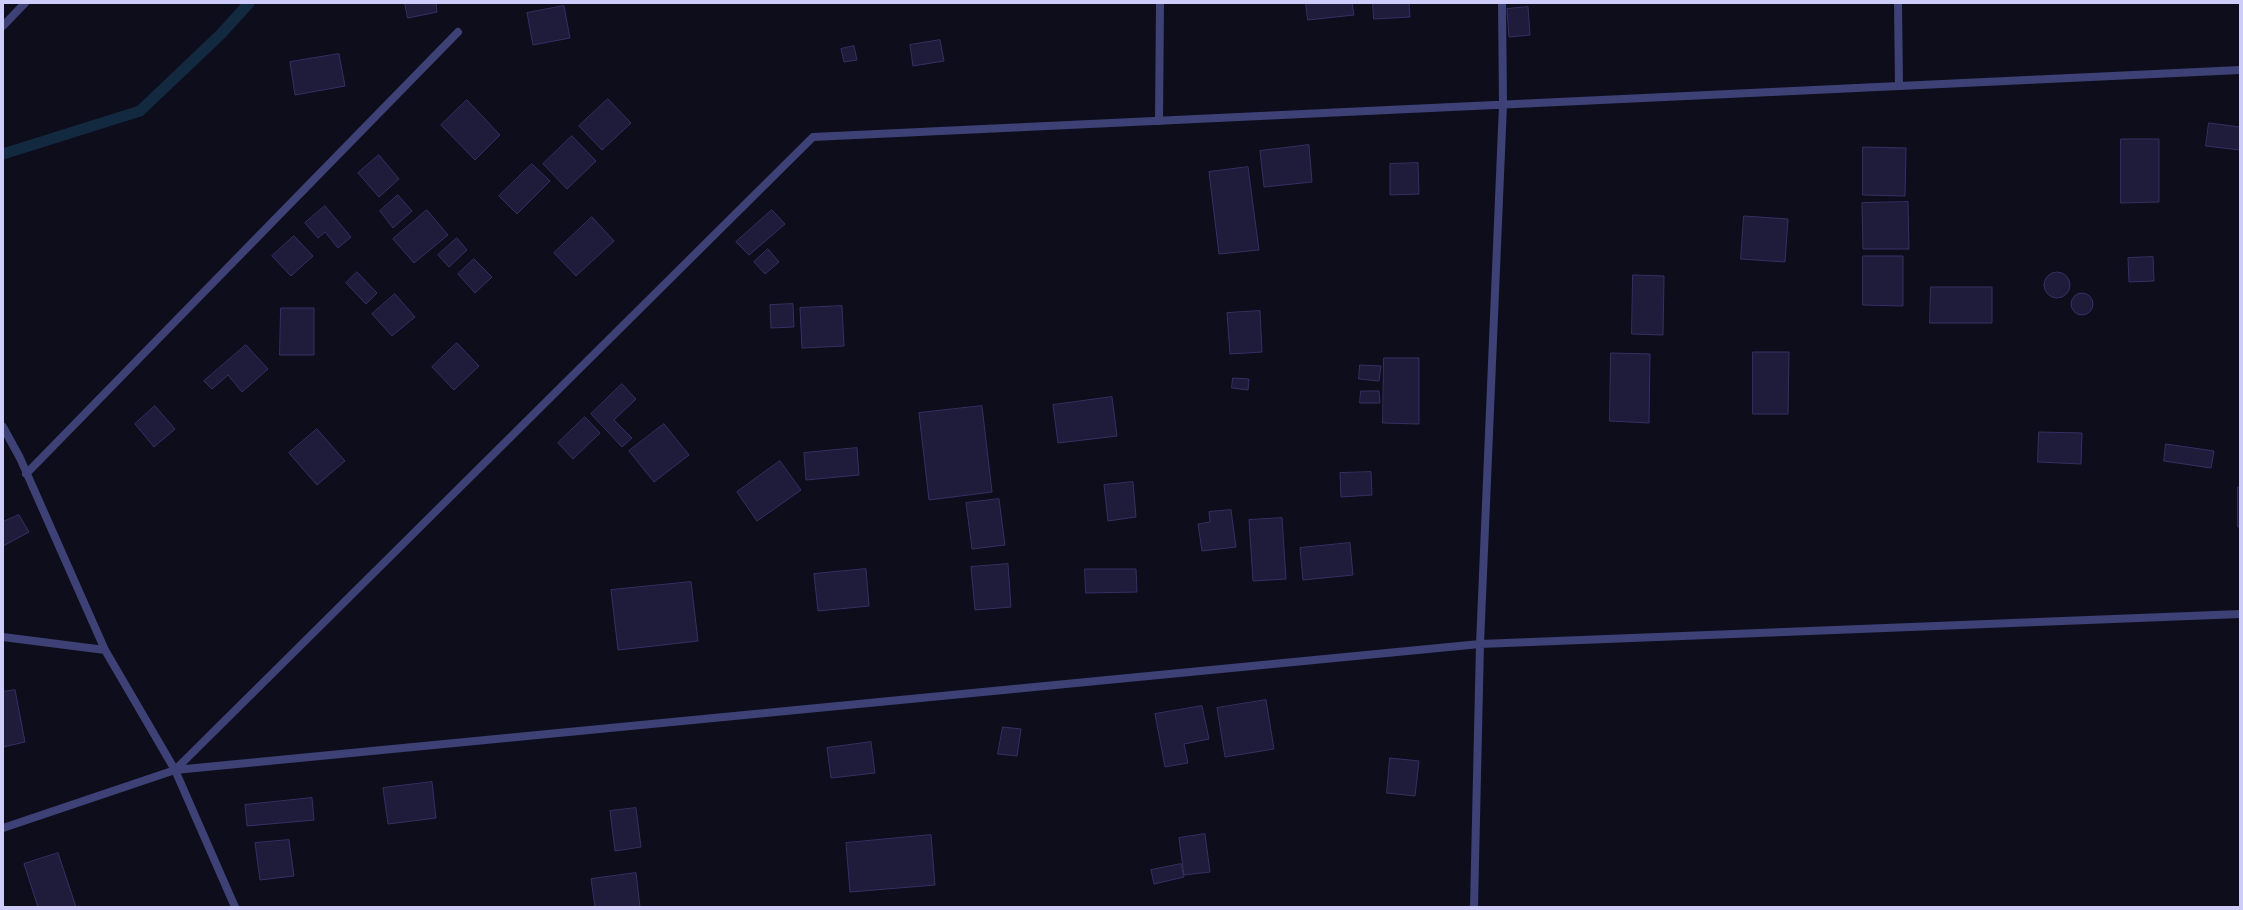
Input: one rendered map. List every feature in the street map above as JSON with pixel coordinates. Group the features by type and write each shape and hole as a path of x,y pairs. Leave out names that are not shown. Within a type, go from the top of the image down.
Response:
{"street":[{"path":"3,26 25,3"},
{"path":"1159,121 1160,3"},
{"path":"1474,907 1480,644 1503,105 1502,3"},
{"path":"1898,3 1899,86"},
{"path":"26,474 458,32"},
{"path":"175,770 813,137 2240,70"},
{"path":"3,427 26,474 105,650 175,770 235,907"},
{"path":"3,828 175,770 1480,644 2240,614"},
{"path":"3,637 105,650"}],"building":[{"path":"405,3 436,3 437,12 408,18"},
{"path":"1306,3 1352,3 1354,15 1308,20"},
{"path":"1373,3 1409,3 1410,17 1374,19"},
{"path":"564,6 570,38 533,45 527,13"},
{"path":"1528,7 1530,35 1509,37 1507,9"},
{"path":"940,40 944,61 913,66 910,45"},
{"path":"854,46 857,60 844,62 841,49"},
{"path":"339,54 345,86 295,95 290,62"},
{"path":"608,99 631,123 602,150 579,126"},
{"path":"467,100 500,135 475,160 441,125"},
{"path":"2209,123 2240,127 2240,150 2206,146"},
{"path":"572,136 596,161 567,189 543,164"},
{"path":"2121,139 2159,139 2159,202 2121,203"},
{"path":"1309,145 1312,182 1264,187 1260,151"},
{"path":"1863,147 1906,148 1905,196 1863,195"},
{"path":"379,155 399,179 379,197 358,173"},
{"path":"1418,163 1419,194 1390,195 1390,164"},
{"path":"532,164 550,181 517,214 499,196"},
{"path":"1248,167 1259,250 1219,254 1209,172"},
{"path":"398,195 412,211 393,228 380,211"},
{"path":"1908,202 1909,249 1863,249 1862,203"},
{"path":"325,206 351,237 338,248 325,232 318,238 305,223"},
{"path":"427,210 448,235 414,263 393,239"},
{"path":"772,210 785,224 749,255 736,242"},
{"path":"1744,216 1788,219 1785,262 1741,259"},
{"path":"592,217 614,241 576,276 554,253"},
{"path":"294,236 313,256 291,276 272,256"},
{"path":"457,238 467,250 449,267 438,255"},
{"path":"768,249 779,262 765,274 754,262"},
{"path":"1863,256 1903,256 1903,306 1863,305"},
{"path":"2153,257 2154,281 2129,282 2128,258"},
{"path":"474,259 492,277 475,293 458,274"},
{"path":"357,272 377,293 366,304 346,283"},
{"path":"2057,272 2066,276 2070,285 2066,294 2057,298 2048,294 2044,285 2048,276"},
{"path":"1633,275 1664,276 1663,335 1632,334"},
{"path":"1931,287 1992,287 1992,323 1930,323"},
{"path":"2082,293 2090,296 2093,304 2090,312 2082,315 2074,312 2071,304 2074,296"},
{"path":"395,294 415,317 392,336 372,314"},
{"path":"793,304 794,327 771,328 770,305"},
{"path":"842,306 844,346 802,348 800,308"},
{"path":"281,308 314,308 314,355 280,355"},
{"path":"1260,311 1262,352 1230,354 1227,313"},
{"path":"457,343 479,366 454,390 432,367"},
{"path":"246,345 268,369 242,392 228,375 212,389 204,381"},
{"path":"1753,352 1789,352 1788,414 1753,414"},
{"path":"1611,353 1650,354 1649,423 1610,421"},
{"path":"1384,358 1419,358 1419,424 1383,423"},
{"path":"1360,365 1381,366 1379,381 1359,379"},
{"path":"1233,378 1249,379 1248,390 1232,388"},
{"path":"622,384 636,399 614,420 632,438 622,447 591,414"},
{"path":"1361,391 1379,391 1380,403 1360,403"},
{"path":"1112,397 1117,436 1058,443 1053,405"},
{"path":"155,406 175,429 154,447 135,424"},
{"path":"982,406 992,492 929,500 919,413"},
{"path":"585,417 600,433 573,459 558,443"},
{"path":"664,424 689,455 654,482 629,451"},
{"path":"317,429 345,461 317,485 289,453"},
{"path":"2039,432 2082,433 2081,464 2038,462"},
{"path":"2166,444 2214,451 2211,468 2164,461"},
{"path":"857,448 859,475 806,480 804,453"},
{"path":"780,461 801,490 757,521 737,492"},
{"path":"1371,472 1372,495 1341,497 1340,473"},
{"path":"1133,482 1136,517 1108,521 1104,485"},
{"path":"2238,487 2240,487 2240,527 2238,527"},
{"path":"999,499 1005,545 972,549 966,503"},
{"path":"1231,510 1236,547 1202,551 1198,524 1210,522 1209,512"},
{"path":"19,515 29,532 3,546 3,522"},
{"path":"1282,518 1286,579 1253,581 1249,520"},
{"path":"1350,543 1353,575 1303,580 1300,548"},
{"path":"1008,564 1011,607 975,610 971,567"},
{"path":"866,569 869,606 818,611 814,574"},
{"path":"1085,569 1136,569 1137,592 1086,593"},
{"path":"691,582 698,641 618,650 611,590"},
{"path":"15,690 25,742 3,747 3,692"},
{"path":"1266,700 1274,749 1225,757 1217,708"},
{"path":"1202,706 1209,739 1184,744 1188,763 1165,767 1155,714"},
{"path":"1003,727 1021,729 1017,756 998,754"},
{"path":"871,742 875,773 831,778 827,748"},
{"path":"1390,758 1419,761 1415,796 1387,793"},
{"path":"432,782 436,818 388,824 383,788"},
{"path":"312,798 314,820 247,826 245,805"},
{"path":"636,808 641,847 615,851 610,811"},
{"path":"1205,834 1210,872 1184,875 1179,838"},
{"path":"931,835 935,885 850,892 846,843"},
{"path":"289,840 294,876 260,880 255,843"},
{"path":"58,853 76,907 38,907 24,864"},
{"path":"1181,864 1184,877 1154,884 1151,870"},
{"path":"636,873 640,907 595,907 591,879"}],"waterway":[{"path":"3,154 140,111 221,34 249,3"}]}
